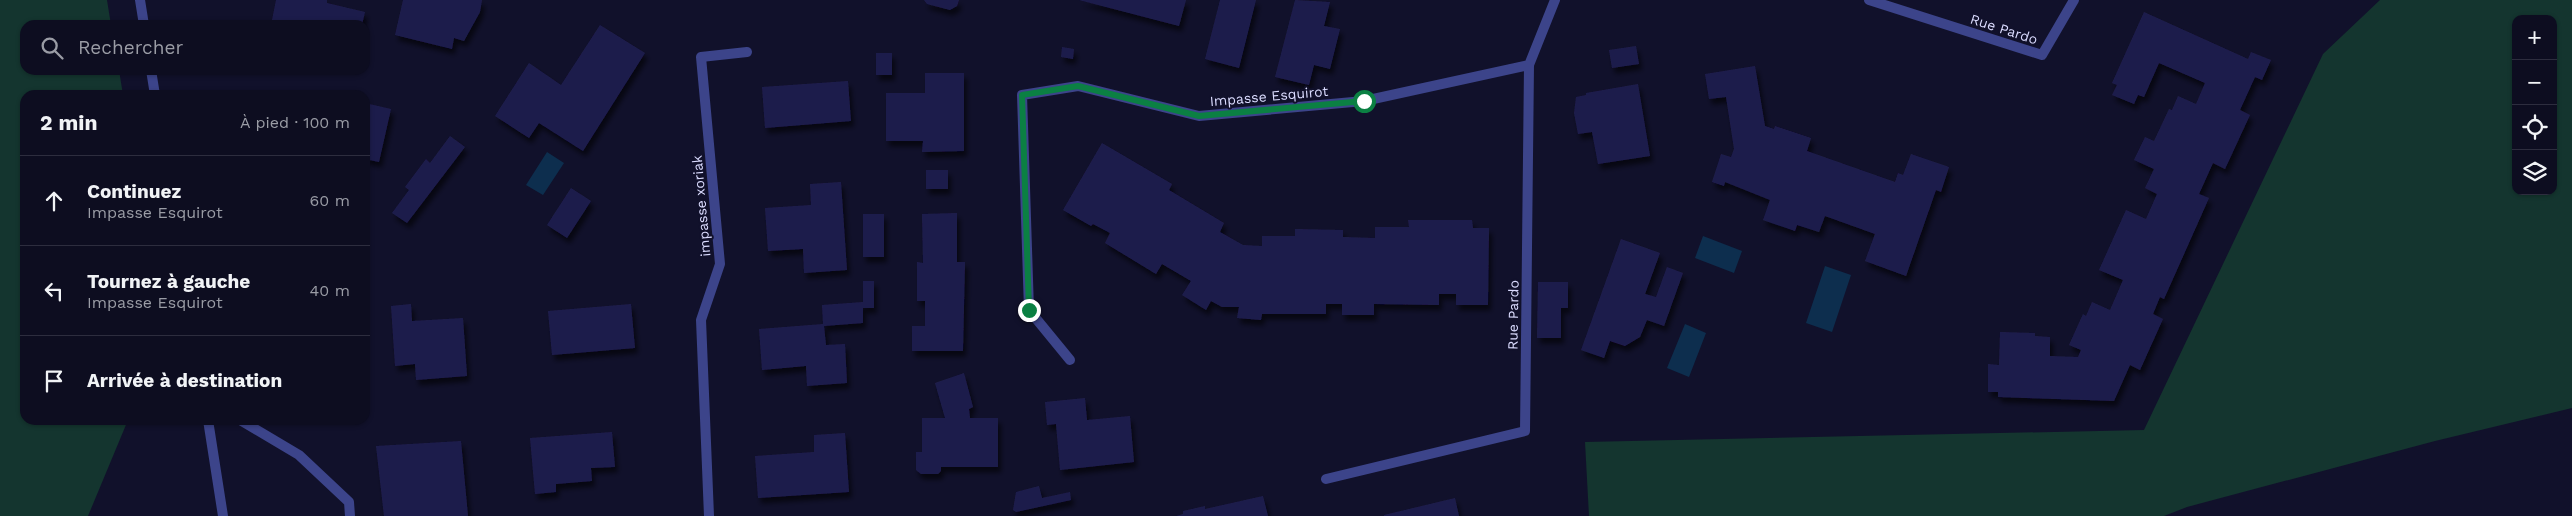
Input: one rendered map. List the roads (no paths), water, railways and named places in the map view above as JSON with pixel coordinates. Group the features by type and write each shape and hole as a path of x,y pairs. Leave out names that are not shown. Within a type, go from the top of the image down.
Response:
{"street":[{"path":"140,0 143,20"},
{"name":"Rue Pardo","path":"1326,479 1525,431 1529,65 1555,0"},
{"name":"Rue Pardo","path":"1869,0 2042,55 2074,0"},
{"name":"impasse xoriak","path":"709,516 701,320 720,264 701,57 747,52"},
{"name":"Impasse Esquirot","path":"1070,360 1029,310 1022,95 1078,86 1199,116 1364,101 1529,65"},
{"path":"152,75 154,90"},
{"path":"209,425 223,516"},
{"path":"248,425 299,455 349,502 350,516"}],"water":[{"path":"547,152 564,163 543,195 526,185"},
{"path":"1703,236 1742,251 1734,273 1695,258"},
{"path":"1825,266 1851,275 1832,332 1806,323"},
{"path":"1685,324 1706,333 1689,377 1667,368"}]}
